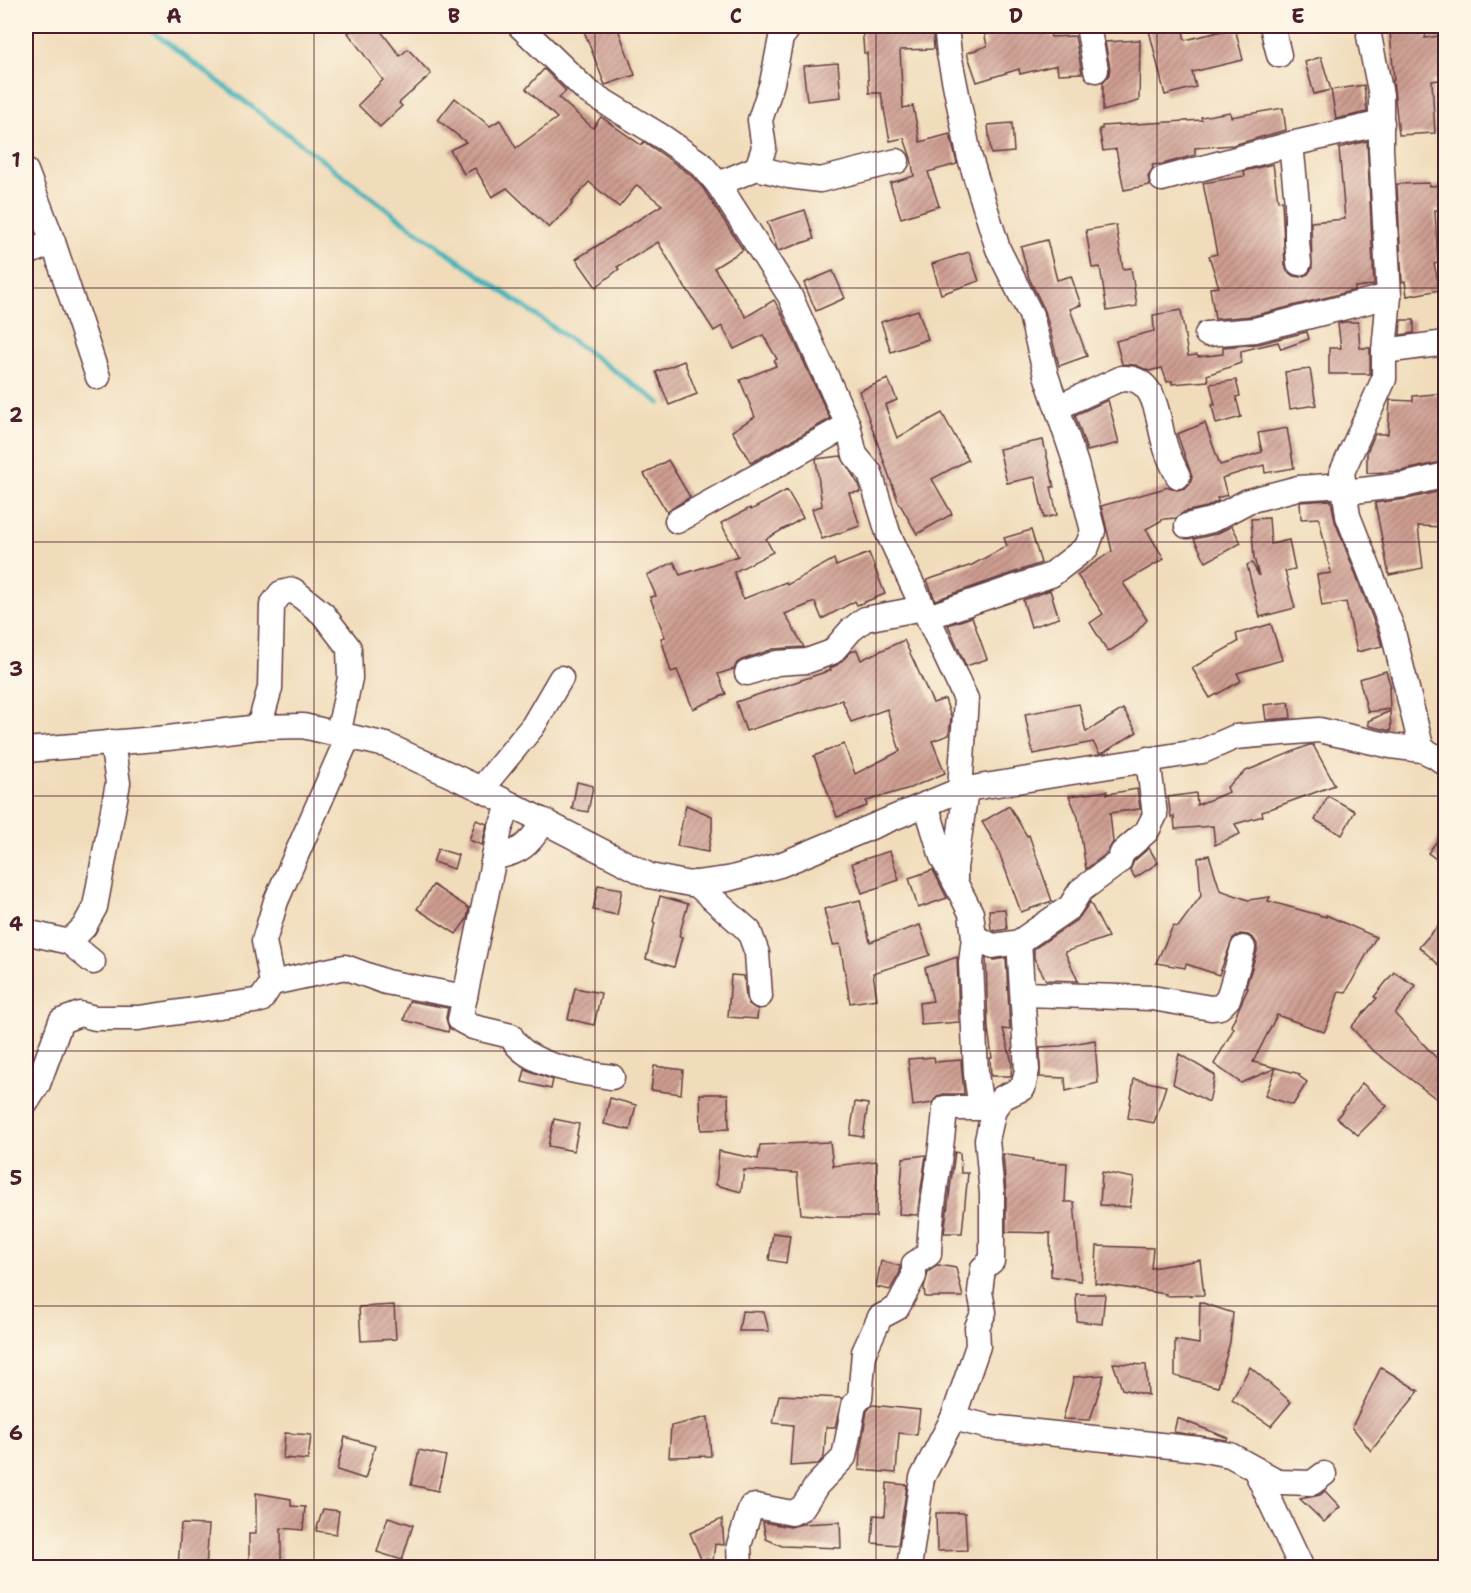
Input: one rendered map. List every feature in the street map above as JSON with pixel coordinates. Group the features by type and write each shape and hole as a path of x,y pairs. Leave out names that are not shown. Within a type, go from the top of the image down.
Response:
{"street":[{"path":"520,26 587,91 664,138 701,164 718,184 790,296 848,425 855,455 870,473 888,533 966,699 963,789 955,868 956,885"},
{"path":"747,673 777,663 807,661 832,652 851,630 865,619 926,612 1051,574 1087,547 1093,531 1090,510 1046,375 1031,315 998,249 969,155 949,54 946,26"},
{"path":"1088,26 1096,70"},
{"path":"1272,26 1279,55"},
{"path":"1371,26 1369,36 1381,95 1389,296 1384,379 1342,472 1348,516 1392,628 1422,750"},
{"path":"757,168 764,148 760,120 772,83 780,30"},
{"path":"1162,179 1291,144 1382,123"},
{"path":"1291,144 1297,203 1299,263"},
{"path":"718,184 757,168 789,176 820,180 897,161"},
{"path":"26,171 53,242 98,377"},
{"path":"26,254 53,242"},
{"path":"1207,334 1256,330 1389,296"},
{"path":"1384,351 1446,343"},
{"path":"1058,407 1122,378 1132,378 1141,382 1152,397 1165,445 1178,476"},
{"path":"677,520 848,425"},
{"path":"1187,526 1212,520 1239,505 1298,488 1404,485 1446,475"},
{"path":"26,1103 38,1083 61,1021 80,1014 95,1017 139,1018 261,1000 272,983 264,941 276,901 343,736 350,678 349,648 323,614 293,590 281,593 272,605 270,688 258,727"},
{"path":"480,789 533,726 561,678"},
{"path":"26,750 168,738 258,727 303,726 386,745 480,789 650,876 690,884 728,879 780,865 963,789 1203,751 1234,737 1319,730 1391,746 1422,750 1446,764"},
{"path":"69,942 84,927 95,907 118,783 112,742"},
{"path":"974,937 993,946 1019,942 1070,908 1080,891 1119,862 1122,853 1147,831 1155,815 1148,759"},
{"path":"510,804 500,830 460,1020 472,1027 511,1036 516,1047 539,1061 582,1073 612,1077"},
{"path":"740,1568 739,1545 752,1507 792,1513 802,1508 817,1485 844,1457 854,1405 860,1398 864,1352 880,1317 897,1308 914,1276 914,1264 929,1254 930,1222 945,1108 981,1108 976,1074 971,963 974,937 971,913 942,856 926,804"},
{"path":"495,857 508,855 527,846 544,822"},
{"path":"695,883 749,931 757,953 760,996"},
{"path":"26,932 69,942 93,962"},
{"path":"909,1568 922,1478 953,1418 978,1346 977,1328 984,1312 980,1292 983,1268 992,1261 992,1194 987,1140 994,1110 1002,1098 1023,1088 1027,1070 1019,942"},
{"path":"1023,994 1152,998 1211,1008 1220,1007 1228,999 1243,948"},
{"path":"272,983 345,967 386,982 465,997"},
{"path":"953,1418 990,1427 1199,1449 1230,1455 1279,1482 1312,1483 1324,1474"},
{"path":"1256,1471 1300,1564 1299,1568"}],"building":[{"path":"358,26 377,26 400,56 408,49 431,74 399,103 402,106 380,127 358,105 383,80 348,33"},
{"path":"582,26 617,26 635,75 605,85"},
{"path":"862,26 932,26 934,49 900,50 903,108 913,106 920,142 950,134 957,164 928,172 939,206 901,218 890,183 914,176 911,158 904,138 890,141 881,93 869,93 867,53 864,53"},
{"path":"983,26 1048,26 1051,37 1075,36 1082,73 1058,74 1057,65 1020,74 1019,69 977,82 967,53 987,46"},
{"path":"1148,26 1182,26 1185,40 1235,28 1243,60 1192,72 1196,87 1165,95"},
{"path":"1427,29 1425,38 1446,35 1446,79 1432,81 1435,133 1399,135 1390,32"},
{"path":"1140,40 1139,101 1103,111 1103,82 1109,75 1110,68 1105,42"},
{"path":"1321,57 1331,90 1314,94 1305,62"},
{"path":"838,63 841,97 807,101 803,66"},
{"path":"544,69 566,91 559,98 593,128 601,117 641,145 644,142 656,150 691,175 703,188 743,250 714,268 746,317 774,300 830,419 751,463 732,431 755,417 740,380 776,366 774,361 777,359 763,335 734,349 722,326 714,331 658,242 617,267 619,269 596,287 576,259 662,205 637,185 619,207 589,182 549,228 507,188 492,197 475,168 464,174 450,150 466,142 438,120 455,98 490,126 500,120 516,148 557,118 526,89"},
{"path":"1364,85 1367,112 1336,119 1331,90"},
{"path":"1283,108 1286,130 1233,145 1195,148 1195,155 1152,165 1153,168 1148,176 1150,185 1124,190 1116,149 1103,151 1099,129 1102,129 1102,126 1202,120 1201,117 1230,112 1231,117"},
{"path":"1012,123 1014,152 991,154 988,125"},
{"path":"1367,141 1374,285 1355,287 1355,290 1253,316 1215,319 1210,288 1219,287 1209,256 1217,254 1203,183 1245,176 1244,171 1273,164 1278,201 1282,200 1285,265 1287,271 1293,276 1301,277 1308,274 1312,268 1311,222 1345,219 1339,148"},
{"path":"1429,183 1429,186 1446,185 1446,210 1435,210 1438,263 1434,264 1440,290 1407,296 1405,281 1402,282 1397,184"},
{"path":"805,210 814,239 778,251 767,222"},
{"path":"1116,225 1123,269 1131,268 1137,306 1107,311 1100,267 1092,268 1086,230"},
{"path":"1047,240 1057,280 1071,276 1081,305 1070,309 1087,356 1059,366 1045,311 1029,278 1021,247"},
{"path":"969,252 979,281 941,294 932,264"},
{"path":"833,271 845,298 816,311 804,283"},
{"path":"918,310 928,339 891,352 881,322"},
{"path":"1181,310 1188,356 1223,354 1223,347 1258,344 1307,332 1309,339 1281,349 1278,342 1241,351 1241,363 1207,375 1208,381 1172,384 1172,381 1167,382 1162,368 1149,371 1136,365 1122,364 1116,341 1154,331 1153,315"},
{"path":"1401,320 1414,320 1414,333 1400,335"},
{"path":"1358,322 1360,348 1370,348 1370,374 1329,374 1329,348 1341,348 1338,324"},
{"path":"684,361 697,394 669,405 656,372"},
{"path":"1310,369 1316,405 1290,409 1285,372"},
{"path":"888,379 897,400 885,405 897,438 942,413 968,460 932,479 952,514 917,534 898,501 859,391"},
{"path":"1236,380 1240,396 1236,397 1241,417 1216,424 1212,405 1215,405 1210,384"},
{"path":"1446,393 1446,461 1401,471 1367,473 1367,452 1375,434 1388,434 1390,400 1413,401 1413,396"},
{"path":"1108,400 1119,443 1087,451 1075,415"},
{"path":"1205,423 1220,465 1262,452 1258,433 1287,428 1294,468 1265,473 1264,465 1222,478 1227,495 1217,498 1218,501 1207,507 1184,512 1176,518 1164,519 1146,529 1164,559 1123,583 1147,620 1132,637 1108,652 1090,623 1103,614 1077,575 1112,551 1101,506 1169,487 1177,490 1185,488 1192,476 1177,434"},
{"path":"1043,440 1054,487 1051,487 1057,515 1044,518 1035,477 1007,483 999,449"},
{"path":"841,456 859,485 860,492 849,493 860,526 822,539 812,509 822,506 816,459"},
{"path":"668,460 690,497 667,512 644,474"},
{"path":"787,490 803,518 766,539 773,552 734,572 743,599 786,582 787,585 834,559 836,566 869,553 885,594 857,605 855,601 822,619 815,602 785,614 804,647 773,649 742,660 734,669 718,674 726,694 693,709 677,670 671,672 661,638 665,637 650,597 656,596 647,575 674,562 680,575 738,556 721,523"},
{"path":"1446,490 1446,527 1418,526 1423,568 1389,575 1375,503 1407,499"},
{"path":"1331,500 1335,521 1382,646 1357,652 1346,602 1322,606 1317,575 1331,573 1319,518 1301,519 1300,502"},
{"path":"1269,518 1271,544 1289,540 1295,569 1285,571 1295,608 1260,617 1247,565 1252,563 1259,576 1254,558 1251,519"},
{"path":"1232,526 1241,543 1206,562 1194,539 1216,534"},
{"path":"1031,530 1041,563 935,600 927,580 972,565 1007,546 1004,538"},
{"path":"1050,590 1059,618 1031,627 1023,600"},
{"path":"972,617 987,659 966,666 948,625"},
{"path":"1271,624 1282,660 1237,673 1241,681 1210,698 1192,668 1238,642 1236,634"},
{"path":"904,640 933,703 945,699 951,717 949,735 932,741 945,773 910,788 866,801 867,806 837,817 814,756 844,744 855,774 900,751 887,709 851,722 842,700 746,731 736,702 831,670 830,668 837,665 851,652 857,650 861,660"},
{"path":"1386,671 1391,687 1389,687 1390,709 1368,712 1359,679"},
{"path":"1289,702 1291,718 1266,720 1264,705"},
{"path":"1079,704 1086,732 1123,709 1137,732 1103,753 1099,753 1093,742 1033,754 1025,714"},
{"path":"1390,711 1391,731 1369,726 1368,721"},
{"path":"1313,745 1335,785 1262,812 1263,816 1235,824 1240,834 1215,845 1213,826 1175,829 1174,816 1171,817 1168,797 1196,793 1197,805 1229,792 1227,787 1246,771"},
{"path":"577,782 593,786 588,812 572,809"},
{"path":"1137,789 1140,809 1110,813 1113,842 1107,853 1086,869 1078,817 1069,796 1107,791 1107,794"},
{"path":"1328,796 1355,811 1342,835 1315,820"},
{"path":"686,805 712,816 708,852 677,846"},
{"path":"1009,806 1027,836 1029,835 1052,901 1021,912 997,847 982,822"},
{"path":"476,820 487,824 482,845 469,840"},
{"path":"1446,829 1446,866 1428,853"},
{"path":"1149,848 1158,863 1135,878 1130,870 1134,861"},
{"path":"438,849 458,855 454,869 433,862"},
{"path":"890,851 899,880 862,893 852,863"},
{"path":"1209,855 1220,890 1248,900 1270,897 1268,901 1326,917 1326,915 1376,937 1346,992 1339,991 1324,1032 1277,1015 1253,1062 1300,1074 1299,1076 1307,1082 1293,1105 1265,1096 1276,1068 1241,1083 1214,1064 1234,1028 1231,1026 1248,988 1246,987 1257,951 1254,939 1240,934 1233,938 1219,975 1186,964 1185,968 1156,963 1173,926 1178,927 1201,896 1198,858"},
{"path":"933,870 947,898 918,908 909,878"},
{"path":"433,885 469,908 467,919 456,934 417,909"},
{"path":"598,885 622,889 617,915 593,910"},
{"path":"660,896 688,904 679,936 682,937 674,967 646,959"},
{"path":"860,900 870,942 920,925 930,955 873,973 877,999 850,1003 840,944 833,945 824,909"},
{"path":"1090,902 1108,937 1065,952 1078,981 1046,980 1034,958 1034,949 1078,919"},
{"path":"1005,909 1007,929 995,931 991,929 989,910"},
{"path":"1446,917 1446,971 1419,947"},
{"path":"957,957 959,1022 921,1025 919,1003 933,1001 925,968"},
{"path":"986,958 994,960 1006,958 1010,1030 1003,1029 1012,1062 1011,1076 991,1076"},
{"path":"1394,972 1416,986 1395,1014 1446,1068 1446,1106 1371,1049 1351,1027 1377,998 1374,997"},
{"path":"731,975 744,976 746,998 749,1004 758,1010 757,1019 728,1017"},
{"path":"575,988 601,993 594,1025 568,1019"},
{"path":"409,1001 448,1008 446,1018 448,1032 404,1020"},
{"path":"1095,1040 1098,1083 1066,1091 1065,1078 1040,1077 1040,1047"},
{"path":"1179,1054 1215,1075 1209,1102 1173,1084"},
{"path":"934,1057 935,1062 961,1060 964,1094 944,1094 938,1096 932,1103 913,1106 908,1059"},
{"path":"654,1066 683,1070 681,1094 651,1090"},
{"path":"525,1069 553,1080 551,1089 522,1082"},
{"path":"1134,1079 1166,1086 1154,1123 1128,1118"},
{"path":"1362,1083 1387,1106 1358,1135 1337,1118"},
{"path":"700,1094 728,1094 729,1129 701,1130"},
{"path":"610,1098 636,1105 630,1130 604,1124"},
{"path":"855,1102 868,1104 863,1137 850,1135"},
{"path":"554,1119 579,1124 574,1151 548,1146"},
{"path":"830,1142 833,1166 877,1161 876,1217 801,1214 797,1173 744,1170 741,1192 716,1185 719,1151 758,1159 760,1145"},
{"path":"955,1152 960,1153 961,1173 968,1173 962,1233 944,1233"},
{"path":"1003,1154 1033,1159 1032,1161 1067,1163 1065,1202 1074,1202 1081,1281 1051,1276 1050,1233 1006,1232"},
{"path":"926,1155 917,1215 899,1214 903,1158"},
{"path":"1102,1172 1134,1178 1130,1207 1100,1205"},
{"path":"773,1233 790,1235 786,1263 769,1260"},
{"path":"1097,1246 1153,1248 1151,1268 1200,1260 1204,1295 1166,1296 1166,1294 1095,1283"},
{"path":"881,1261 900,1266 900,1272 890,1290 876,1287"},
{"path":"938,1265 956,1268 963,1297 925,1297 924,1287 928,1272"},
{"path":"1076,1294 1105,1294 1102,1324 1077,1321"},
{"path":"1200,1302 1233,1313 1230,1342 1218,1387 1175,1376 1175,1340 1199,1344"},
{"path":"394,1305 396,1339 361,1341 359,1307"},
{"path":"742,1311 764,1312 769,1331 739,1331"},
{"path":"1113,1363 1146,1365 1148,1395 1122,1389"},
{"path":"1250,1367 1291,1402 1271,1426 1232,1400"},
{"path":"1381,1367 1419,1391 1371,1451 1352,1427"},
{"path":"1104,1375 1090,1420 1063,1419 1074,1377"},
{"path":"779,1395 842,1398 835,1427 826,1427 824,1457 818,1464 790,1466 793,1425 773,1423"},
{"path":"872,1405 920,1410 917,1435 899,1433 896,1473 859,1470 867,1411"},
{"path":"708,1417 711,1456 669,1457 671,1426"},
{"path":"1177,1418 1228,1438 1227,1440 1174,1432"},
{"path":"285,1433 311,1435 308,1460 283,1458"},
{"path":"345,1437 375,1446 365,1479 337,1470"},
{"path":"419,1450 446,1456 438,1491 411,1485"},
{"path":"887,1483 907,1485 898,1545 872,1543 874,1515 885,1516"},
{"path":"1325,1491 1340,1507 1324,1522 1300,1499 1320,1495"},
{"path":"256,1493 291,1499 291,1506 305,1507 303,1530 281,1528 281,1568 249,1568 249,1534 256,1534"},
{"path":"323,1509 339,1511 336,1534 316,1531"},
{"path":"936,1513 965,1513 967,1550 937,1551"},
{"path":"388,1517 413,1525 402,1560 377,1552"},
{"path":"722,1519 724,1545 715,1544 713,1560 701,1559 690,1533"},
{"path":"763,1522 790,1527 840,1522 841,1548 782,1546 766,1539"},
{"path":"181,1524 209,1525 206,1568 178,1568"}],"waterway":[{"path":"145,26 403,221 660,403"}]}
